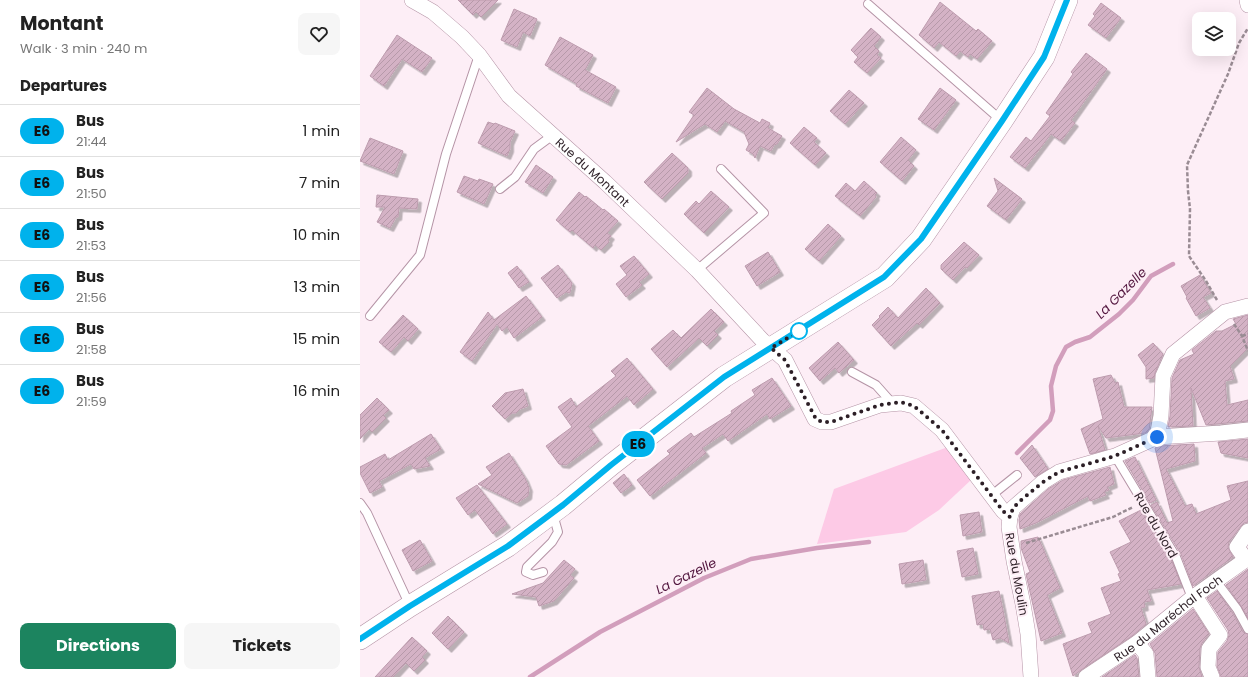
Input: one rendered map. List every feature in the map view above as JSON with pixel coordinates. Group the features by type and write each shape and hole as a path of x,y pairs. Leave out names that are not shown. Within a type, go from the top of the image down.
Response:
{"main road":[{"path":"360,639 410,606 508,546 553,513 611,465 724,377 884,277 921,239 1002,121 1044,57 1067,0"}],"street":[{"name":"Rue du Montant","path":"412,0 438,17 462,37 479,54 509,96 605,182 697,270 771,348"},
{"path":"1247,0 1248,6"},
{"path":"1157,437 1161,416 1163,376 1173,354 1226,312 1248,306"},
{"name":"Rue du Moulin","path":"771,348 785,360 816,419 822,422 831,422 880,405 901,402 914,406 942,430 1003,511 1010,517 1009,528 1023,604 1032,677"},
{"path":"1010,517 1013,508 1020,501 1043,482 1059,472 1115,456 1157,437 1248,430"},
{"path":"1247,559 1237,547 1248,532"},
{"name":"Rue du Maréchal Foch","path":"1086,677 1137,643 1194,597 1247,559"},
{"path":"1194,597 1220,635 1209,649 1208,667 1212,677"},
{"path":"1137,643 1146,654 1148,677"}],"lane":[{"path":"868,4 1002,121"},
{"path":"370,316 420,255 446,154 479,54"},
{"path":"500,189 515,177 534,149 553,135"},
{"path":"697,270 764,213 721,169"},
{"path":"852,372 876,384 892,403"},
{"name":"Rue du Nord","path":"1115,456 1176,557 1194,597"},
{"path":"992,495 1017,475"},
{"path":"360,502 410,606"},
{"path":"543,572 533,575 526,572 527,567 552,542 558,532 553,513"},
{"path":"1216,581 1237,609 1248,629"}],"path":[{"path":"1248,28 1239,43 1228,74 1187,165 1190,209 1189,256 1242,336 1248,351"},
{"path":"1242,336 1248,334"},
{"path":"1012,546 1113,518 1143,502"}],"shaded area":[{"path":"948,447 972,479 939,510 906,532 817,544 834,489"}],"building":[{"path":"458,0 498,0 481,17 476,12 473,15"},
{"path":"940,2 976,31 978,29 992,41 977,59 970,54 968,57 960,51 956,56 939,42 934,48 919,35"},
{"path":"1101,3 1121,18 1106,38 1088,25 1095,16 1093,14"},
{"path":"514,9 537,19 530,36 523,32 517,47 501,40"},
{"path":"871,28 881,37 874,46 879,51 877,55 881,58 867,73 854,62 858,57 851,50"},
{"path":"397,35 432,58 422,72 402,59 384,86 370,76"},
{"path":"560,37 593,55 585,70 616,87 608,103 576,86 577,84 545,65"},
{"path":"1086,53 1107,69 1071,120 1075,123 1061,141 1051,134 1025,168 1010,157 1026,137 1031,141 1050,116 1046,113 1073,74 1071,72"},
{"path":"707,88 734,109 760,123 762,119 770,123 768,128 782,136 771,151 760,146 755,158 753,154 746,150 749,144 744,132 725,121 717,132 705,124 676,142 694,115 689,112"},
{"path":"940,88 956,100 934,130 918,119"},
{"path":"849,90 864,103 845,124 830,111"},
{"path":"488,122 495,123 515,131 510,142 510,149 507,156 478,143"},
{"path":"804,127 817,138 814,142 826,153 815,165 790,143"},
{"path":"901,137 916,150 908,160 914,166 902,181 880,162"},
{"path":"370,138 403,151 394,174 360,161"},
{"path":"672,153 688,168 688,173 662,199 644,182"},
{"path":"536,165 553,177 543,193 525,182"},
{"path":"464,176 493,184 484,204 457,192"},
{"path":"994,178 1022,199 1006,220 987,206 998,191"},
{"path":"864,181 877,193 875,195 876,197 860,216 835,196 846,183 855,191"},
{"path":"711,191 729,207 704,233 684,214 696,201 699,204"},
{"path":"579,192 603,210 604,209 618,221 607,233 611,236 608,240 609,242 601,250 595,245 593,248 572,230 570,232 556,220"},
{"path":"377,195 418,199 417,209 399,208 398,217 396,217 390,228 377,222 385,207 376,207"},
{"path":"828,224 841,236 819,261 805,249"},
{"path":"964,242 979,255 953,280 941,269 941,265"},
{"path":"768,252 780,272 757,286 745,266"},
{"path":"634,256 649,274 639,282 642,285 626,297 616,284 627,275 620,266"},
{"path":"558,265 572,283 570,293 566,292 557,298 541,278"},
{"path":"517,266 529,282 519,288 508,273"},
{"path":"1200,275 1211,293 1203,297 1210,308 1196,316 1181,286"},
{"path":"926,288 940,303 919,325 917,323 891,346 872,325 888,307 898,318"},
{"path":"526,296 542,317 514,338 507,327 502,331 497,324 472,361 460,352 488,312 494,320"},
{"path":"711,309 724,322 714,331 718,335 707,346 699,338 667,367 651,349 673,330 681,338"},
{"path":"403,315 418,329 408,341 404,337 391,352 379,342"},
{"path":"1248,315 1248,348 1230,366 1234,379 1225,381 1227,405 1248,400 1248,421 1206,425 1191,388 1193,426 1168,427 1172,378 1180,360 1194,354 1192,350 1216,331 1222,331 1236,324 1233,319"},
{"path":"838,342 854,360 839,373 835,368 820,381 809,368"},
{"path":"1153,343 1163,354 1154,378 1146,379 1146,367 1138,355"},
{"path":"627,358 653,389 634,405 627,396 588,426 599,441 566,465 559,464 546,446 572,427 558,407 571,398 576,407 616,376 611,371"},
{"path":"1111,375 1115,383 1118,382 1124,407 1152,407 1149,431 1145,433 1106,438 1098,426 1105,450 1090,454 1081,429 1103,419 1093,379"},
{"path":"772,378 791,406 770,419 767,414 728,441 723,434 702,448 706,453 650,496 637,480 670,454 667,451 691,433 694,437 732,413 731,411 755,395 752,390"},
{"path":"523,389 528,406 520,409 516,413 512,413 505,419 492,406 505,393"},
{"path":"377,398 389,410 383,415 386,418 372,432 369,429 360,439 360,415"},
{"path":"431,434 441,449 425,458 430,466 414,469 411,464 379,481 382,487 370,493 360,473 360,467 385,454 388,460"},
{"path":"1248,439 1248,458 1221,453 1218,442"},
{"path":"1194,444 1195,461 1166,469 1185,506 1192,504 1196,514 1231,500 1227,486 1248,481 1248,522 1241,526 1229,542 1228,547 1233,557 1193,586 1181,554 1151,505 1157,502 1167,523 1173,521 1155,448 1159,446"},
{"path":"1032,445 1048,469 1035,477 1020,458"},
{"path":"509,453 525,478 529,488 528,496 517,503 478,484 492,475 486,467"},
{"path":"1135,457 1156,500 1150,503 1125,461"},
{"path":"1110,467 1114,484 1107,487 1109,490 1104,492 1106,495 1090,501 1088,496 1036,523 1020,529 1020,514 1048,489 1063,480"},
{"path":"624,474 632,485 621,493 613,483"},
{"path":"477,485 507,524 493,534 475,510 468,515 456,498"},
{"path":"1141,510 1171,559 1181,584 1147,590 1151,601 1144,602 1145,607 1141,608 1146,624 1132,636 1073,676 1063,644 1092,633 1088,623 1111,614 1101,588 1121,581 1118,574 1120,573 1110,552 1131,542 1119,521"},
{"path":"979,512 982,532 963,536 960,515"},
{"path":"1038,537 1060,588 1047,595 1062,633 1041,641 1026,574 1030,572 1021,548 1021,541"},
{"path":"420,540 432,561 413,571 402,550"},
{"path":"973,548 978,574 962,577 957,551"},
{"path":"564,560 575,569 570,575 574,578 554,601 539,606 536,597 512,594 543,583"},
{"path":"923,560 926,580 902,584 899,564"},
{"path":"1248,569 1248,618 1226,585"},
{"path":"999,591 1009,643 1000,638 993,640 990,629 984,630 983,624 977,625 972,596"},
{"path":"1217,591 1232,612 1243,632 1248,634 1248,677 1221,677 1217,666 1218,652 1227,641 1229,635 1228,630 1207,598"},
{"path":"1193,609 1209,634 1200,648 1199,667 1202,677 1157,677 1155,653 1150,644"},
{"path":"448,616 464,632 448,649 432,633"},
{"path":"412,637 427,651 422,657 425,660 414,671 406,663 393,677 375,677"},
{"path":"1135,655 1137,658 1139,677 1102,677"}],"waterway":[{"name":"La Gazelle","path":"1017,453 1050,420 1053,411 1051,386 1056,366 1066,347 1090,337 1119,314 1133,300 1151,276 1173,264"},
{"name":"La Gazelle","path":"530,677 600,632 704,578 751,559 817,548 869,542"}],"bus line":[{"name":"E6","path":"360,639 464,572 508,546 563,505 611,465 724,377 884,277 921,239 1002,121 1044,57 1067,0"}],"route":[{"path":"799,331 771,348 785,360 816,419 822,422 831,422 880,405 901,402 914,406 942,430 1003,511 1010,517 1013,508 1020,501 1043,482 1059,472 1115,456 1157,437"}]}
